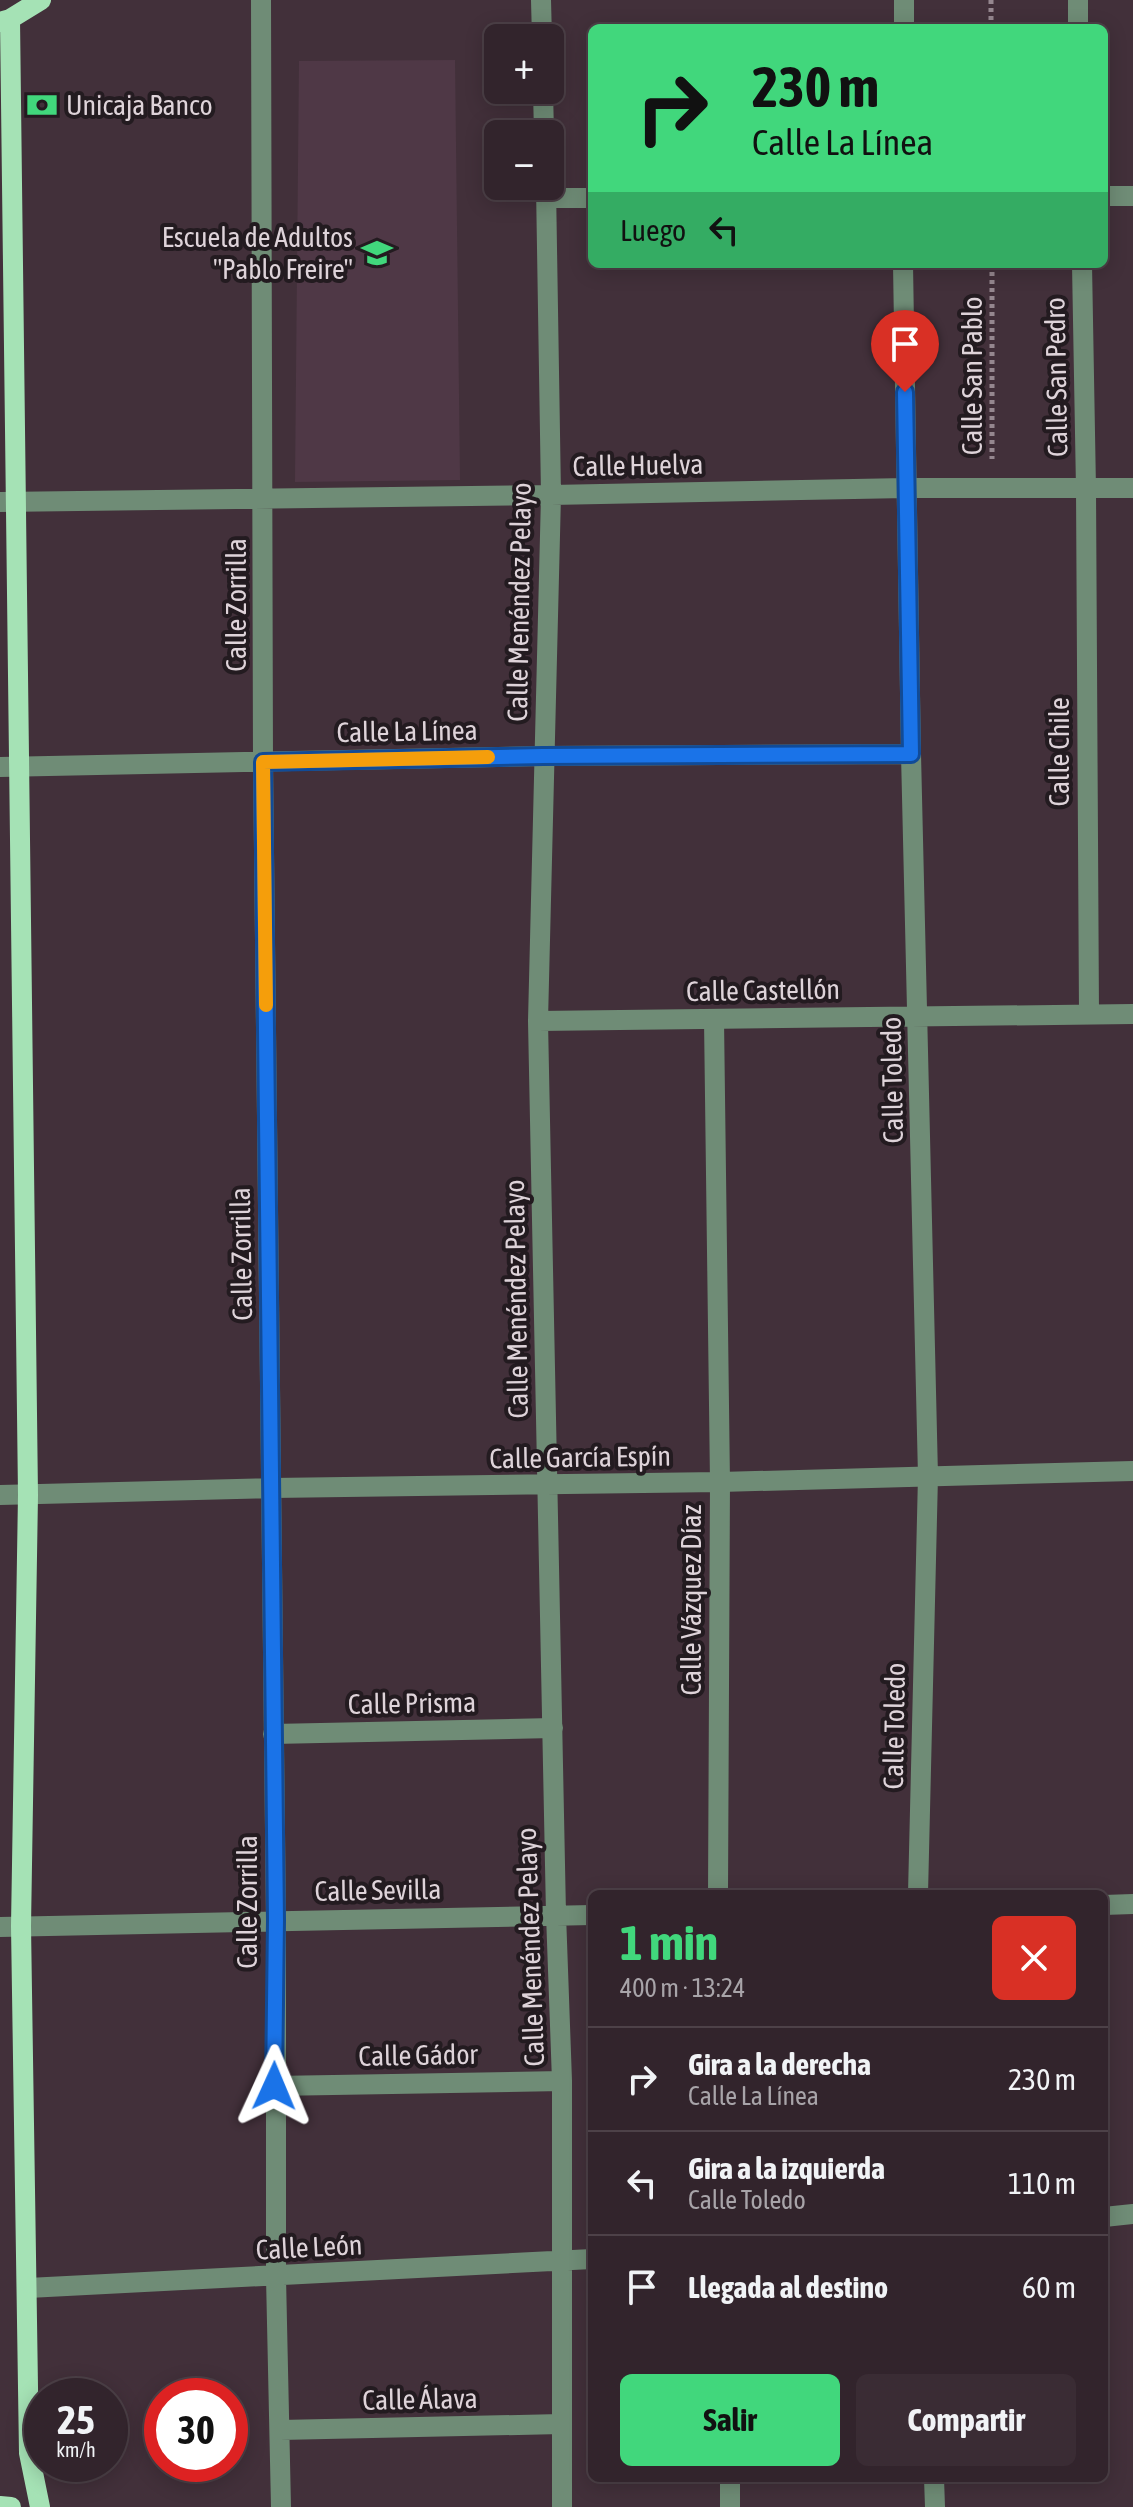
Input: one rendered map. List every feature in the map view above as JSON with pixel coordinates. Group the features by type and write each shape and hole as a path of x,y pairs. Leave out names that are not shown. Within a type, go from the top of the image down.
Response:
{"main road":[{"path":"40,2507 29,2453 21,1926 28,1495 10,767 5,21 41,0"},
{"path":"0,2506 11,2507"}],"street":[{"name":"Calle Zorrilla","path":"261,0 263,762 276,1920 274,2086 281,2507"},
{"path":"541,0 542,24"},
{"path":"904,0 904,24"},
{"path":"1078,0 1078,24"},
{"path":"564,194 588,197"},
{"path":"1108,196 1133,196"},
{"name":"Calle Menéndez Pelayo","path":"546,200 551,495 538,1021 562,2081 562,2507"},
{"name":"Calle Toledo","path":"903,268 928,1476 918,1890"},
{"name":"Calle San Pedro","path":"1082,268 1086,489"},
{"name":"Calle Huelva","path":"8,501 906,488 1133,488"},
{"name":"Calle Chile","path":"1086,489 1089,1014"},
{"name":"Calle La Línea","path":"10,767 543,756 911,754"},
{"name":"Calle Castellón","path":"538,1021 1133,1014"},
{"name":"Calle Vázquez Díaz","path":"714,1019 720,1482 718,1890"},
{"name":"Calle García Espín","path":"0,1495 272,1488 548,1486 1133,1471"},
{"name":"Calle Prisma","path":"273,1734 553,1728"},
{"path":"1108,1905 1133,1904"},
{"name":"Calle Sevilla","path":"0,1927 588,1915"},
{"name":"Calle Gádor","path":"274,2086 562,2081"},
{"path":"1108,2217 1133,2214"},
{"name":"Calle León","path":"28,2288 588,2259"},
{"name":"Calle Álava","path":"280,2430 561,2424"},
{"path":"730,2482 730,2507"},
{"path":"934,2482 935,2507"}],"path":[{"path":"991,0 991,24"},
{"name":"Calle San Pablo","path":"992,268 992,488"}],"shaded area":[{"name":"Escuela de Adultos \"Pablo Freire\"","path":"455,60 460,480 295,482 299,61"}],"slow traffic":[{"path":"266,1005 263,762 488,757"}],"place":[{"name":"Unicaja Banco","path":"42,105"},
{"name":"Escuela de Adultos \"Pablo Freire\"","path":"377,253"}],"route":[{"path":"274,2086 276,1920 263,762 543,756 911,754 905,392"}]}
